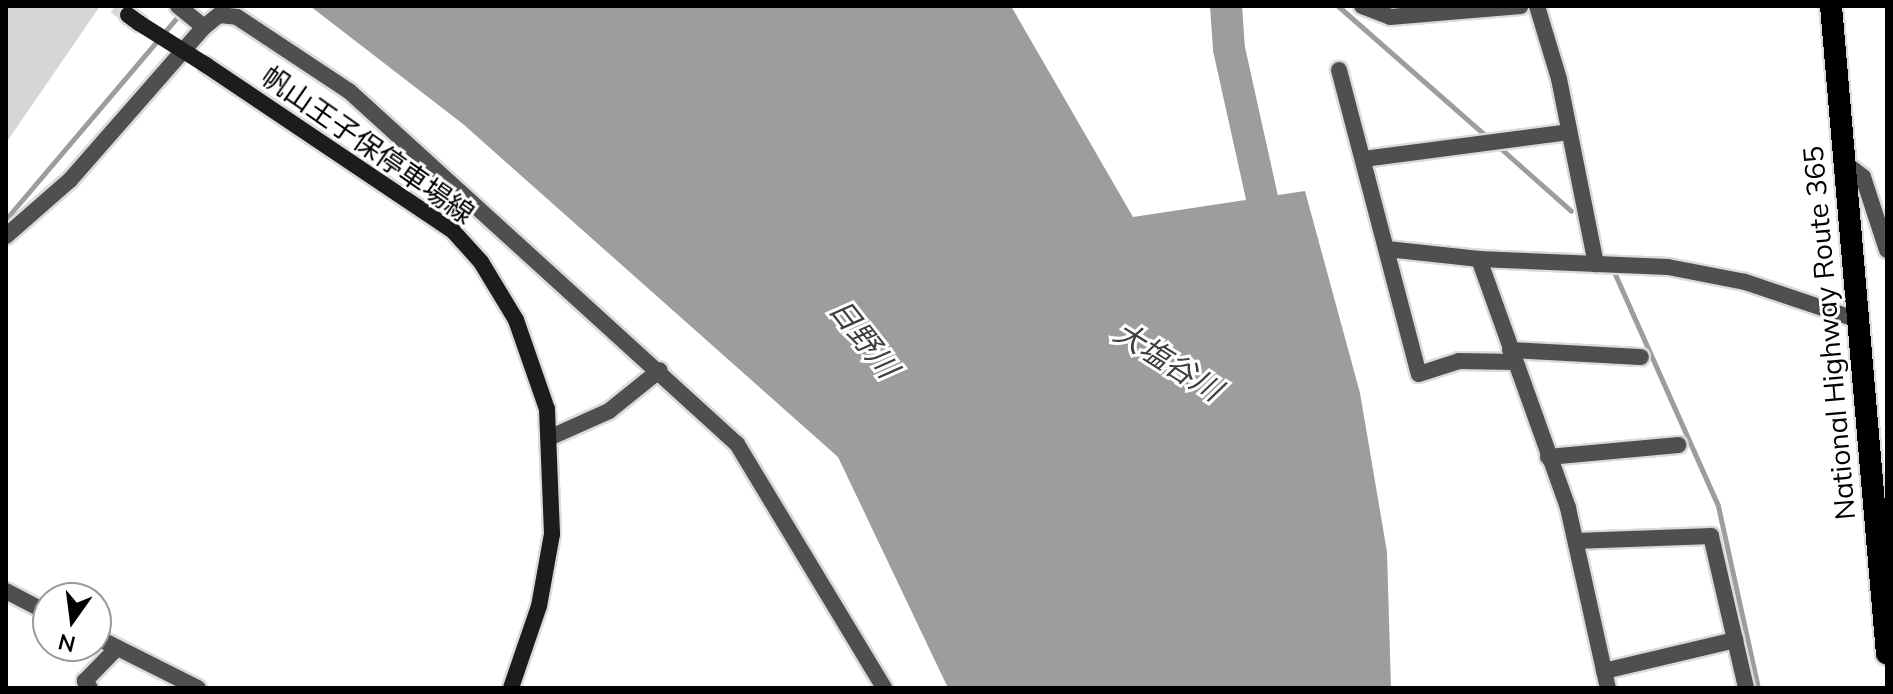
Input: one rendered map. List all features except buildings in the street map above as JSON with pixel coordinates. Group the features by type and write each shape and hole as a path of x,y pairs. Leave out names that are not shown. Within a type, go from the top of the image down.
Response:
{"highway":[{"name":"National Highway Route 365","path":"1831,6 1887,654"}],"main road":[{"name":"帆山王子保停車場線","path":"134,19 453,231 481,262 516,320 539,381 551,437 552,534 546,571 511,688"}],"street":[{"path":"178,6 204,27"},
{"path":"1362,6 1390,17 1521,6"},
{"path":"1537,6 1596,264"},
{"path":"6,236 70,180 204,27 219,15 237,17 349,91 660,370 737,444 884,688"},
{"path":"1339,70 1419,374 1459,361 1512,356 1641,357"},
{"path":"1364,159 1568,132"},
{"path":"1845,163 1863,177 1887,250"},
{"path":"1387,249 1479,259 1668,267 1732,279 1858,320"},
{"path":"1479,259 1576,541 1606,680 1735,640"},
{"path":"551,437 609,411 660,370"},
{"path":"1548,457 1678,445"},
{"path":"1576,541 1711,536 1746,688"},
{"path":"6,591 32,605"},
{"path":"112,645 198,688"},
{"path":"90,688 85,681 117,648"}],"shaded area":[{"path":"6,6 100,6 6,143"}],"water":[{"name":"日野川","path":"310,6 1011,6 1133,217 1305,191 1360,393 1387,552 1391,688 948,688 838,457 463,124"}],"waterway":[{"name":"大塩谷川","path":"1226,6 1229,49 1271,238"},
{"path":"1338,6 1487,137"},
{"path":"6,219 181,13"},
{"path":"1499,147 1571,211"},
{"path":"1614,272 1718,506 1758,688"}],"tunnel":[{"path":"115,6 128,15"}]}
